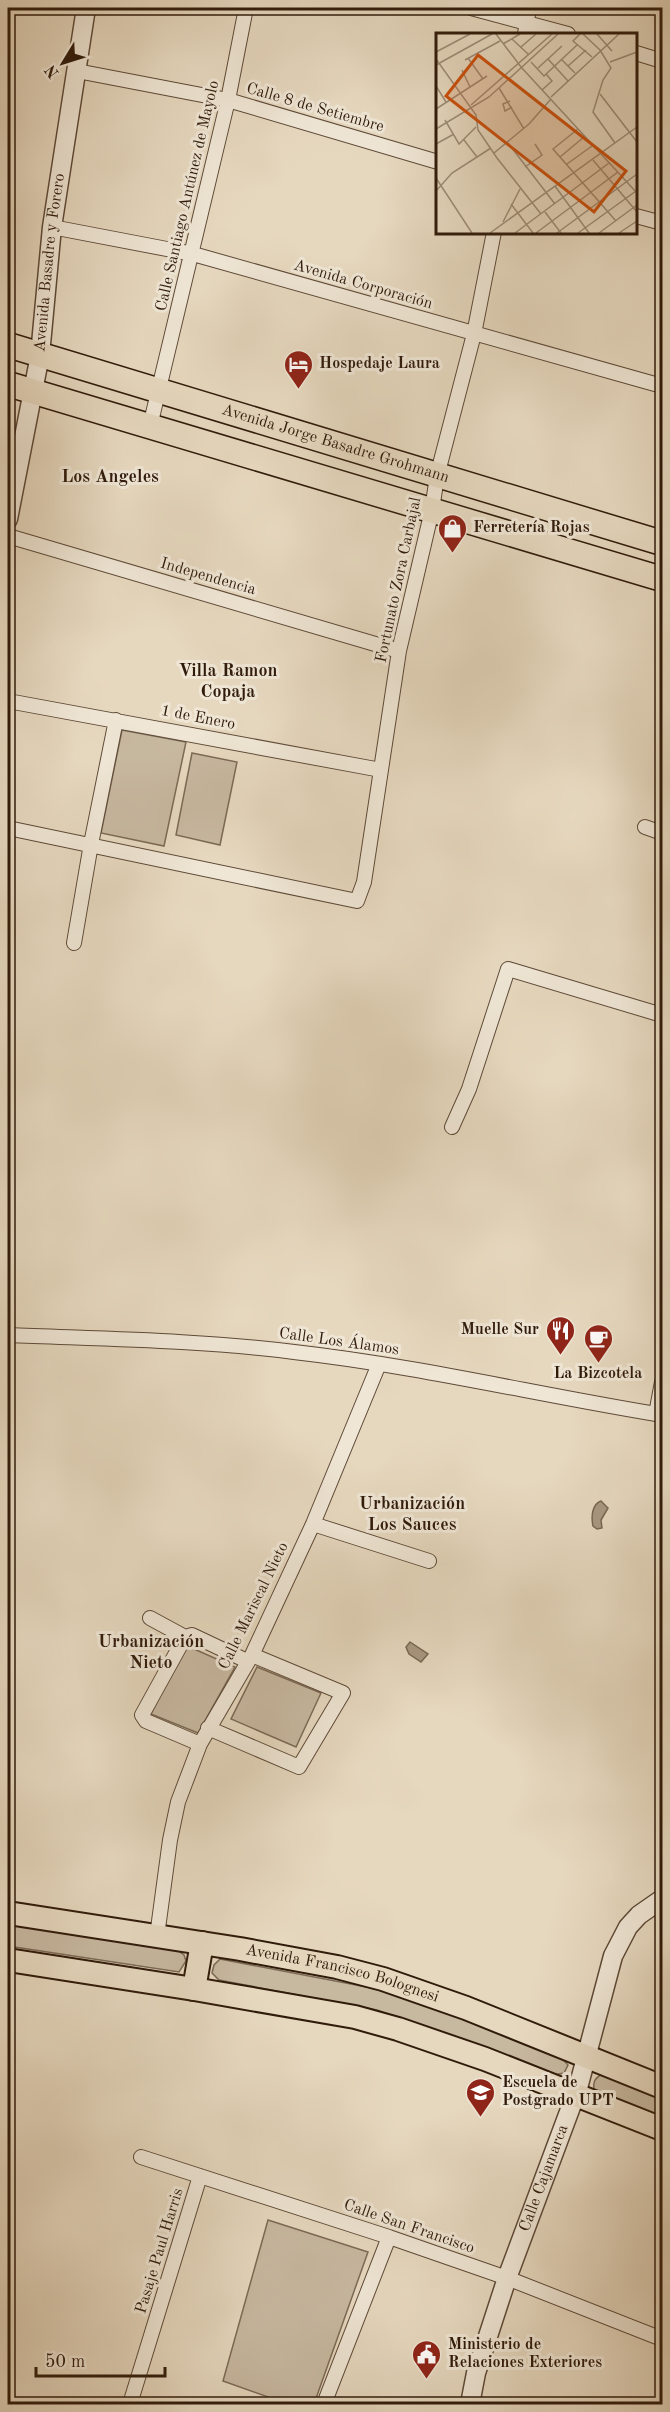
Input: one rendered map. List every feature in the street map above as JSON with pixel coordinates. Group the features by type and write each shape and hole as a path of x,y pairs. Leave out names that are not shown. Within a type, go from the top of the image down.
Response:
{"highway":[{"name":"Avenida Jorge Basadre Grohmann","path":"8,345 663,543"},
{"name":"Avenida Jorge Basadre Grohmann","path":"8,384 663,579"}],"main road":[{"name":"Avenida Francisco Bolognesi","path":"8,1913 202,1943 337,1967 383,1979 466,2008 663,2087"},
{"path":"194,1989 202,1943"},
{"path":"8,1960 313,2008 398,2029 576,2094 663,2129"}],"street":[{"name":"Avenida Basadre y Forero","path":"8,519 40,355 52,227 86,8"},
{"name":"Calle Santiago Antúnez de Mayolo","path":"150,426 193,254 246,8"},
{"path":"471,8 526,29 560,33"},
{"path":"526,29 529,8"},
{"path":"637,53 663,61"},
{"name":"Calle 8 de Setiembre","path":"77,71 228,100 436,161"},
{"path":"637,216 663,224"},
{"name":"Avenida Corporación","path":"52,227 193,254 663,386"},
{"name":"Fortunato Zora Carbajal","path":"91,844 357,901 364,882 399,651 432,510 437,476 474,334 494,234"},
{"name":"Independencia","path":"8,536 399,651"},
{"name":"1 de Enero","path":"8,700 381,770"},
{"path":"75,943 91,844 116,720"},
{"path":"645,827 663,833"},
{"path":"8,828 91,844"},
{"path":"452,1128 470,1089 508,969 663,1015"},
{"name":"Calle Los Álamos","path":"8,1335 149,1341 282,1351 379,1364 659,1414"},
{"name":"Calle Mariscal Nieto","path":"157,1936 170,1840 178,1802 200,1744 250,1658 313,1524 379,1364"},
{"path":"659,1414 663,1382"},
{"path":"313,1524 429,1561"},
{"path":"150,1618 185,1636 192,1635 343,1693 299,1767 208,1728"},
{"path":"185,1636 142,1715 146,1721 200,1744"},
{"name":"Calle Cajamarca","path":"470,2404 476,2373 507,2278 576,2094 613,1956 620,1940 639,1915 663,1899"},
{"name":"Calle San Francisco","path":"141,2157 389,2237 507,2278 663,2339"},
{"name":"Pasaje Paul Harris","path":"130,2404 200,2176"},
{"path":"324,2404 389,2237"}],"shaded area":[{"path":"122,730 186,742 164,846 101,833"},
{"path":"192,753 237,762 220,845 176,835"},
{"path":"601,1501 608,1508 601,1520 602,1528 597,1529 593,1526 592,1515 594,1508"},
{"path":"410,1642 428,1654 421,1662 409,1654 406,1647"},
{"path":"185,1645 235,1667 198,1733 151,1714"},
{"path":"257,1667 321,1693 296,1747 231,1719"},
{"path":"8,1923 176,1949 184,1955 186,1961 179,1972 8,1946"},
{"path":"220,1959 398,1993 560,2056 568,2065 564,2073 554,2075 377,2010 219,1980 212,1973 214,1965"},
{"path":"602,2074 662,2097 662,2120 594,2091 595,2081"},
{"path":"268,2220 368,2252 314,2404 288,2404 223,2381"}],"place":[{"name":"Hospedaje Laura","path":"298,390"},
{"name":"Ferretería Rojas","path":"452,554"},
{"name":"Muelle Sur","path":"560,1356"},
{"name":"La Bizcotela","path":"598,1364"},
{"name":"Escuela de Postgrado UPT","path":"481,2118"},
{"name":"Ministerio de Relaciones Exteriores","path":"427,2380"}],"district":[{"name":"Los Angeles","path":"110,477"},
{"name":"Villa Ramon Copaja","path":"228,681"},
{"name":"Urbanización Los Sauces","path":"412,1514"},
{"name":"Urbanización Nieto","path":"151,1652"}]}
